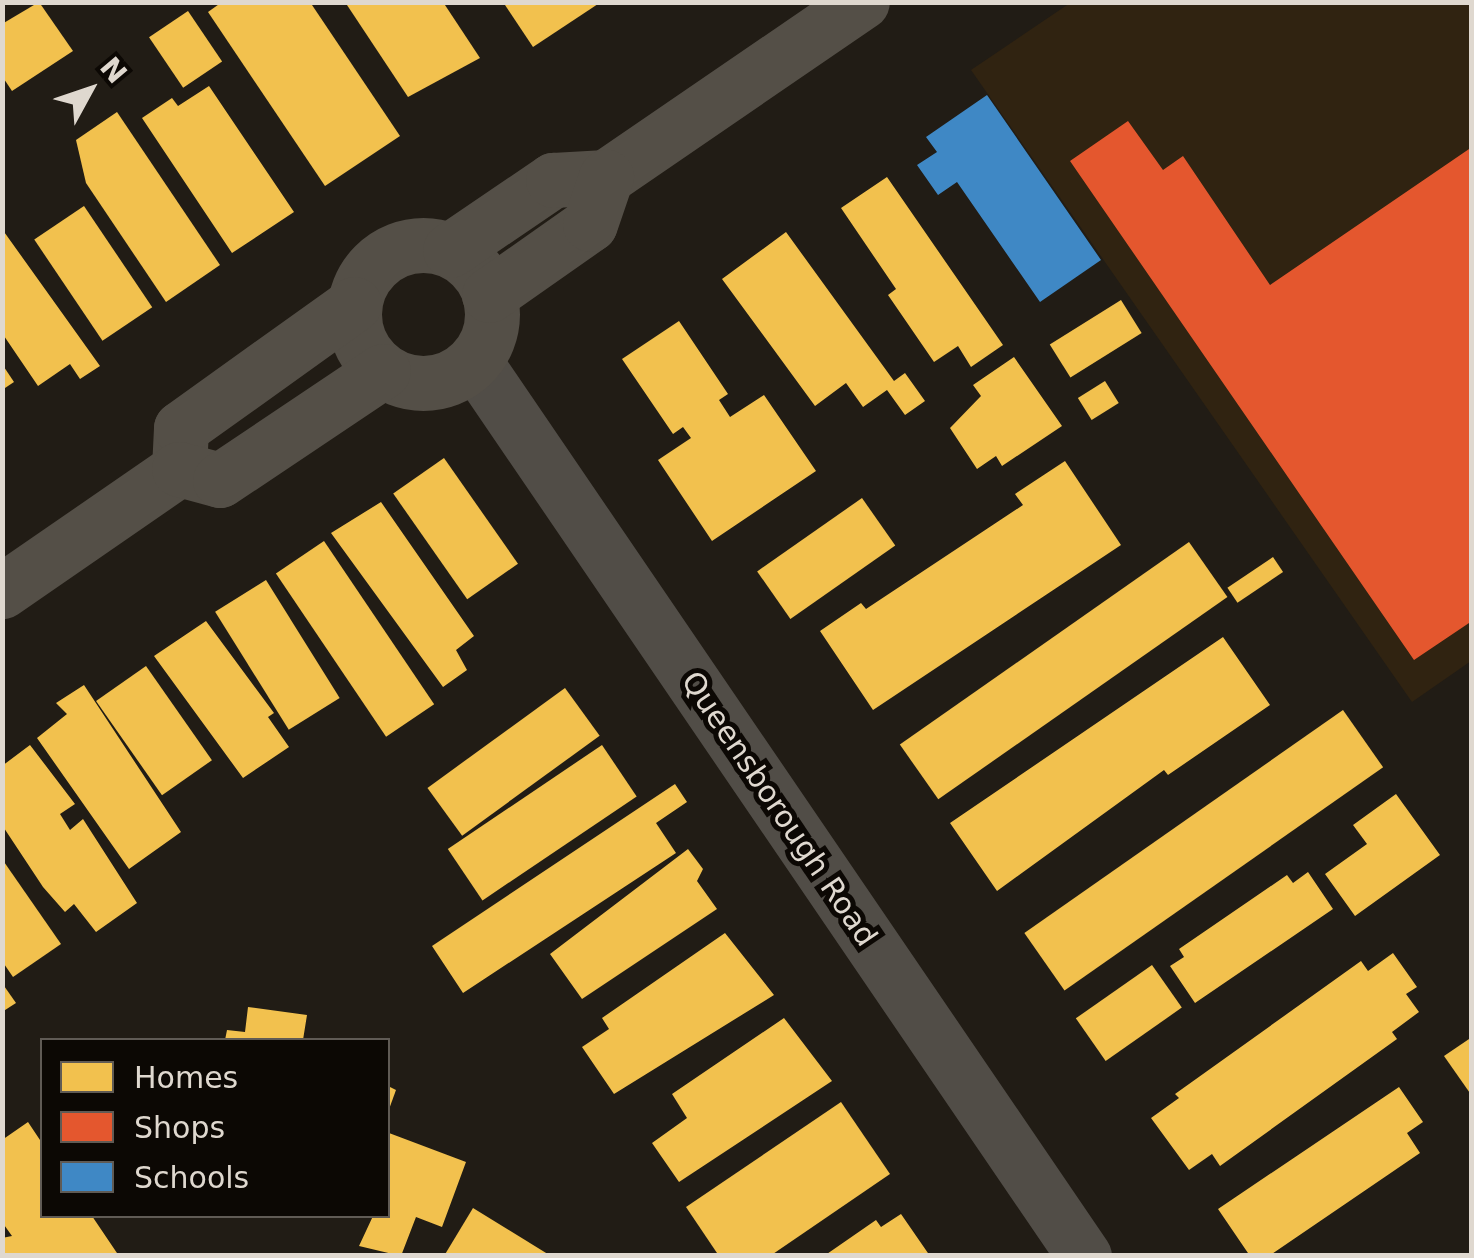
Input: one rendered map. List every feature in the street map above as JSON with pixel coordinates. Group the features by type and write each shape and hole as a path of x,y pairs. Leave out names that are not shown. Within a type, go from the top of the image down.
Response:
{"main road":[{"path":"450,250 553,180 606,177 862,2"},
{"path":"490,295 590,224 606,177"},
{"path":"408,246 450,250 481,276 490,295 490,330 474,361 440,382 402,380 383,371 359,342 354,304 366,276 388,253 408,246"},
{"path":"178,470 181,428 354,304"},
{"path":"2,591 178,470 220,480 383,371"}],"street":[{"name":"Queensborough Road","path":"474,361 1084,1256"}],"shaded area":[{"path":"1070,3 1471,3 1471,661 1412,702 971,70"}],"building: Homes":[{"path":"39,2 73,51 12,91 2,76 2,24"},
{"path":"222,2 310,2 400,136 325,186 208,12"},
{"path":"345,2 443,2 480,58 408,97"},
{"path":"503,2 601,2 533,47"},
{"path":"188,11 222,62 183,88 149,37"},
{"path":"209,86 294,212 232,253 142,118 172,98 178,106"},
{"path":"117,112 220,265 166,302 86,183 76,140"},
{"path":"887,177 1003,345 971,367 958,346 934,362 888,295 896,289 841,208"},
{"path":"84,206 152,307 102,341 34,240"},
{"path":"2,229 100,366 80,379 70,364 38,386 2,333"},
{"path":"786,232 894,381 905,373 925,401 905,415 887,390 863,407 846,383 815,406 722,279"},
{"path":"1121,300 1142,333 1070,378 1050,345"},
{"path":"679,321 728,394 719,400 730,417 764,395 816,471 712,541 658,460 691,438 683,427 673,434 622,359"},
{"path":"1014,357 1062,426 1002,466 996,456 977,469 950,428 981,396 973,385"},
{"path":"2,364 14,382 2,390"},
{"path":"1105,381 1119,403 1092,420 1078,398"},
{"path":"444,458 518,564 467,599 393,494"},
{"path":"1065,461 1121,545 873,710 820,631 861,603 866,609 1023,505 1015,494"},
{"path":"862,498 895,546 790,619 757,571"},
{"path":"381,502 474,636 456,650 467,670 443,687 331,533"},
{"path":"324,541 434,704 386,737 276,573"},
{"path":"1189,542 1227,597 938,799 900,744"},
{"path":"1273,557 1283,572 1237,603 1227,588"},
{"path":"266,580 340,698 289,730 215,612"},
{"path":"206,621 274,713 268,717 289,747 243,778 154,656"},
{"path":"1223,637 1270,705 1168,775 1164,770 997,891 950,823"},
{"path":"146,666 212,760 162,795 96,701"},
{"path":"84,685 181,832 129,869 37,738 67,714 56,703"},
{"path":"565,688 600,736 462,836 427,788"},
{"path":"1343,710 1383,767 1065,990 1024,933"},
{"path":"30,745 75,804 60,814 70,830 83,819 137,903 96,932 74,904 65,912 43,887 2,825 2,766"},
{"path":"602,745 637,796 482,900 448,849"},
{"path":"675,784 687,802 656,823 676,853 463,993 432,946"},
{"path":"1396,794 1440,855 1355,916 1325,874 1367,844 1353,825"},
{"path":"688,849 703,869 697,881 717,909 582,999 550,954"},
{"path":"2,859 61,944 13,977 2,961"},
{"path":"1308,872 1333,909 1195,1003 1170,966 1184,957 1179,949 1287,875 1293,883"},
{"path":"725,933 774,995 614,1094 582,1047 609,1029 602,1018"},
{"path":"1393,953 1417,987 1406,994 1419,1012 1392,1032 1397,1039 1220,1166 1212,1154 1189,1170 1151,1118 1179,1098 1175,1094 1361,961 1368,971"},
{"path":"1152,965 1182,1008 1106,1061 1076,1018"},
{"path":"2,983 16,1003 2,1012"},
{"path":"248,1007 307,1015 303,1038 225,1038 227,1030 245,1032"},
{"path":"784,1018 832,1081 679,1182 652,1143 687,1118 672,1094"},
{"path":"1472,1037 1472,1096 1444,1056"},
{"path":"1399,1087 1423,1122 1407,1133 1420,1153 1269,1256 1250,1256 1218,1209"},
{"path":"841,1102 890,1174 770,1256 719,1256 686,1207"},
{"path":"28,1122 40,1140 40,1218 93,1218 119,1256 2,1256 2,1238 12,1236 2,1222 2,1140"},
{"path":"390,1133 466,1162 442,1227 416,1217 401,1256 359,1246 372,1218 390,1218"},
{"path":"473,1208 551,1256 444,1256"},
{"path":"901,1214 930,1256 824,1256 876,1220 881,1227"}],"building: Shops":[{"path":"1128,121 1163,170 1183,156 1270,285 1472,147 1472,621 1414,660 1070,161"}],"building: Schools":[{"path":"987,95 1101,260 1040,302 957,182 938,195 917,165 937,152 926,137"}]}
